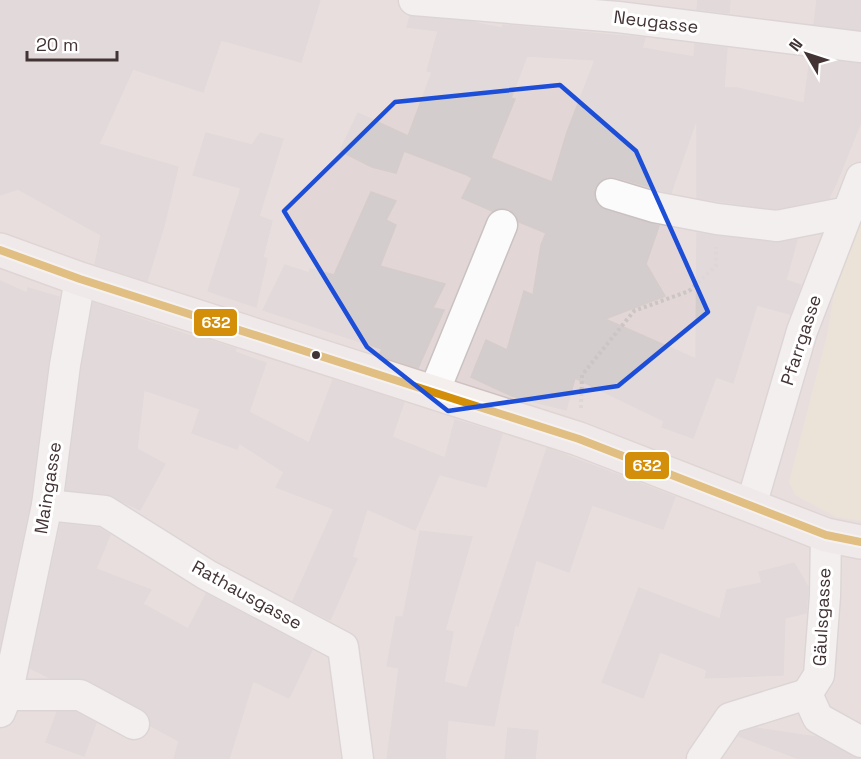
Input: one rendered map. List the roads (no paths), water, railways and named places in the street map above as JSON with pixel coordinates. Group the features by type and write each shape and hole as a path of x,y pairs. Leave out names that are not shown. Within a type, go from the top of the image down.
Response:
{"street":[{"name":"Neugasse","path":"414,0 618,17 861,47"},
{"name":"Pfarrgasse","path":"750,506 802,331 861,178"},
{"path":"611,194 654,207 717,219 777,226 848,212"},
{"path":"434,392 502,225"},
{"path":"0,250 80,279 579,439 826,535 861,542"},
{"name":"Maingasse","path":"80,279 65,365 47,505 3,704 80,695 134,724"},
{"name":"Rathausgasse","path":"47,505 105,511 207,575 343,647 358,759"},
{"name":"Gäulsgasse","path":"807,694 819,675 825,597 826,535"},
{"path":"702,759 730,718 807,694 818,718 858,746"}]}
